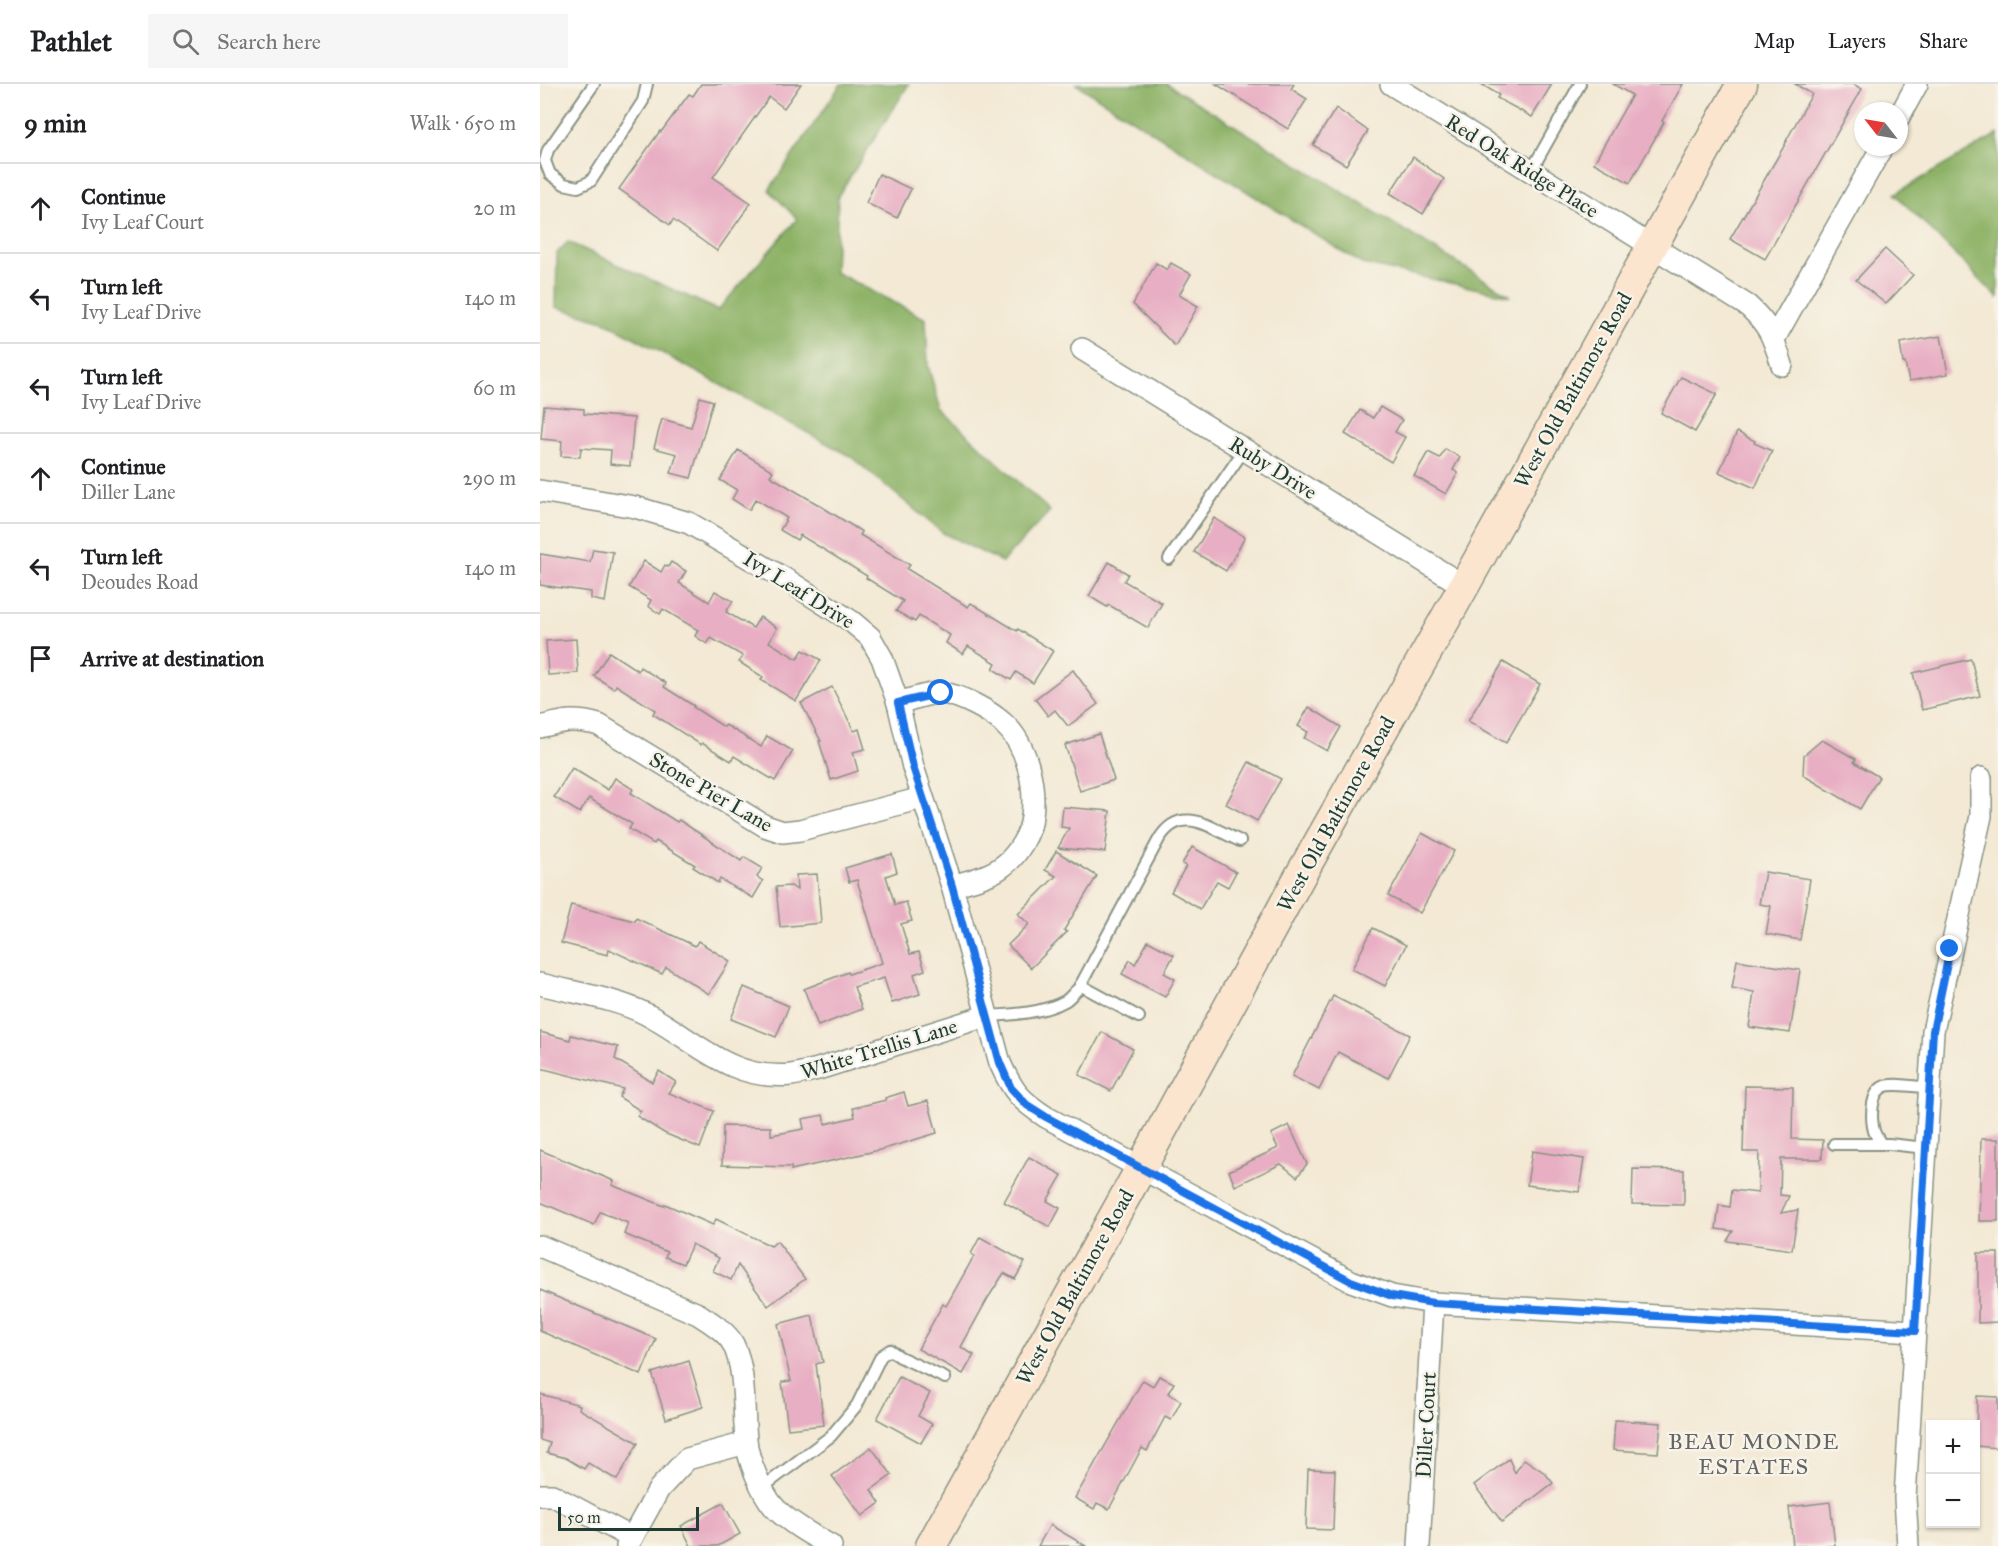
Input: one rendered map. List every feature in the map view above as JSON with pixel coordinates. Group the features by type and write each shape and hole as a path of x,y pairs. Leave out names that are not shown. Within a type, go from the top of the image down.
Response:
{"street":[{"name":"Red Oak Ridge Place","path":"1391,84 1749,306 1764,320 1774,339 1782,365"},
{"name":"West Old Baltimore Road","path":"931,1546 1300,876 1653,248 1742,84"},
{"path":"1907,102 1917,84"},
{"path":"1774,339 1877,156"},
{"name":"Ruby Drive","path":"1082,349 1464,586"},
{"name":"Ivy Leaf Drive","path":"540,491 635,507 689,523 787,580 850,621 870,637 882,658 898,703 922,798 952,886 1000,1063 1011,1088 1027,1105 1351,1281 1392,1296 1433,1303 1915,1331"},
{"path":"898,703 941,693 988,711 1005,724 1019,744 1028,764 1032,787 1032,817 1027,835 1003,866 984,876 952,886"},
{"name":"Stone Pier Lane","path":"540,727 581,720 599,725 765,826 783,832 800,830 922,798"},
{"path":"1908,1546 1905,1498 1933,1031 1981,816 1981,778"},
{"name":"White Trellis Lane","path":"540,984 628,1006 647,1015 719,1060 739,1070 766,1075 792,1075 818,1069 986,1016"},
{"path":"540,1246 698,1314 716,1326 732,1343 742,1377 746,1443 758,1478 774,1506 797,1525 831,1546"},
{"name":"Diller Court","path":"1419,1546 1433,1303"},
{"path":"540,1495 552,1495 629,1542 659,1489 687,1459 746,1443"}],"lane":[{"path":"594,84 548,150 546,161 550,174 564,184 578,187 591,182 643,101 647,84"},
{"path":"1531,171 1580,84"},
{"path":"1169,559 1244,450"},
{"path":"986,1016 1041,1009 1065,1001 1080,985 1164,830 1182,819 1198,822 1240,841"},
{"path":"1080,985 1140,1017"},
{"path":"1881,1144 1874,1131 1873,1105 1876,1094 1882,1087 1892,1085 1929,1088"},
{"path":"1834,1144 1881,1144 1926,1148"},
{"path":"763,1487 831,1436 857,1405 881,1356 890,1350 945,1378"}],"green space":[{"path":"841,84 909,84 838,196 835,272 926,319 928,366 941,410 1050,511 1002,562 943,533 850,456 604,321 556,307 557,253 568,242 718,310 797,219 769,190"},
{"path":"1076,84 1167,84 1511,296 1362,264"},
{"path":"1998,134 1998,298 1895,194"}],"building":[{"path":"701,84 801,84 784,108 769,97 713,177 751,203 717,251 673,220 670,225 619,189 660,131 689,94 693,96"},
{"path":"1216,84 1294,84 1291,89 1307,99 1288,129"},
{"path":"1481,84 1552,84 1532,117 1497,98 1499,95"},
{"path":"1613,84 1683,84 1630,183 1594,163 1632,95"},
{"path":"1795,84 1853,84 1862,89 1765,259 1730,239 1812,94"},
{"path":"1336,108 1368,131 1346,165 1313,145"},
{"path":"1413,157 1444,179 1423,214 1390,193"},
{"path":"879,174 911,189 897,218 866,203"},
{"path":"1885,249 1913,275 1886,304 1856,280"},
{"path":"1156,263 1167,270 1171,263 1191,274 1179,295 1198,306 1175,346 1133,304"},
{"path":"1941,336 1948,374 1909,381 1900,343"},
{"path":"1681,377 1717,394 1695,432 1661,413"},
{"path":"700,397 713,401 691,478 671,473 677,454 654,448 662,419 691,427"},
{"path":"544,406 584,409 584,414 634,418 630,466 610,464 611,450 581,448 580,457 561,456 562,441 541,439"},
{"path":"1380,407 1402,420 1395,432 1405,437 1391,462 1345,434 1360,410 1373,418"},
{"path":"1737,432 1772,451 1755,488 1719,472"},
{"path":"1445,449 1460,457 1453,470 1458,473 1446,494 1414,476 1428,452 1440,458"},
{"path":"738,450 773,471 770,476 862,532 860,535 910,565 907,569 968,607 971,603 1053,651 1033,683 1016,672 1011,680 993,669 996,663 968,646 963,654 946,643 950,635 919,616 915,622 896,611 903,601 800,535 797,540 780,530 787,518 756,499 749,510 732,499 737,490 720,480"},
{"path":"1214,518 1245,537 1226,571 1194,552"},
{"path":"593,549 613,552 605,602 591,599 591,592 540,585 540,554 590,562"},
{"path":"644,561 661,572 665,565 668,567 671,562 686,571 679,583 709,602 715,591 733,601 726,612 753,628 760,617 777,628 769,642 797,659 803,650 821,660 796,701 761,680 763,677 739,662 743,656 711,638 707,644 695,636 698,630 663,609 660,614 648,606 651,600 629,587"},
{"path":"1109,562 1128,574 1124,581 1162,603 1148,628 1089,596"},
{"path":"576,639 578,673 548,675 546,641"},
{"path":"609,652 638,671 640,667 666,683 664,687 693,707 761,747 767,736 793,751 775,781 734,756 731,761 702,743 701,745 653,714 655,710 616,685 614,689 594,676"},
{"path":"1971,659 1980,696 1922,710 1913,673"},
{"path":"1503,662 1540,684 1506,743 1468,721"},
{"path":"1073,670 1098,704 1068,726 1055,710 1048,716 1035,699"},
{"path":"832,687 854,731 859,729 865,749 853,752 858,771 831,780 819,741 821,741 801,703"},
{"path":"1309,707 1341,727 1327,751 1304,738 1308,732 1298,726"},
{"path":"1099,734 1114,780 1080,791 1065,745"},
{"path":"1822,740 1856,759 1854,762 1879,777 1860,809 1803,775 1804,755"},
{"path":"1249,762 1281,779 1257,821 1226,804"},
{"path":"572,768 608,790 615,778 633,789 631,793 677,822 679,820 741,861 744,857 762,868 757,877 763,881 753,898 720,879 718,883 693,867 695,865 656,841 654,844 629,829 632,824 589,798 580,813 554,797"},
{"path":"1063,807 1110,811 1105,852 1058,848 1069,828 1061,827"},
{"path":"1422,833 1454,851 1420,913 1388,896"},
{"path":"1192,847 1236,872 1228,887 1217,881 1200,909 1171,892 1186,866 1182,864"},
{"path":"1056,851 1097,876 1064,930 1067,932 1031,968 1008,945 1029,924 1018,914 1056,876 1045,870"},
{"path":"892,854 897,872 886,876 895,905 906,902 912,921 901,924 910,954 919,952 925,970 914,974 920,994 892,1003 884,978 854,987 862,1009 818,1026 804,989 848,972 849,974 882,963 857,880 849,882 845,868"},
{"path":"1765,872 1810,879 1800,940 1766,934 1771,906 1759,904"},
{"path":"817,874 821,923 780,927 776,887 791,886 797,890 796,875"},
{"path":"571,905 635,921 636,918 695,946 698,941 730,961 709,994 666,967 662,974 609,949 608,955 561,943"},
{"path":"1373,928 1406,945 1385,986 1352,969"},
{"path":"1148,941 1174,955 1164,973 1175,979 1165,997 1122,974 1130,960 1135,964"},
{"path":"1737,960 1800,970 1790,1033 1749,1027 1754,992 1732,988"},
{"path":"744,987 789,1006 776,1037 731,1019"},
{"path":"1333,996 1410,1035 1388,1078 1338,1052 1319,1090 1292,1076"},
{"path":"540,1032 570,1040 571,1035 618,1047 615,1059 652,1082 659,1071 676,1082 669,1093 714,1111 700,1148 664,1133 637,1116 641,1111 619,1097 623,1089 540,1068"},
{"path":"1102,1032 1133,1049 1111,1091 1079,1075"},
{"path":"1745,1086 1793,1087 1792,1139 1823,1140 1822,1159 1781,1159 1780,1195 1789,1196 1781,1213 1798,1210 1792,1250 1727,1241 1733,1231 1716,1229 1719,1205 1730,1207 1732,1190 1758,1193 1759,1152 1743,1152"},
{"path":"904,1092 908,1106 928,1101 937,1133 884,1149 791,1170 791,1167 722,1165 723,1126 771,1127 771,1135 804,1129 802,1119 823,1115 825,1124 855,1117 853,1108 886,1100 885,1098"},
{"path":"1289,1125 1307,1164 1297,1177 1281,1164 1235,1186 1229,1171 1278,1148 1271,1134"},
{"path":"1981,1139 1998,1139 1998,1221 1979,1221"},
{"path":"540,1150 614,1181 612,1185 664,1206 665,1204 713,1225 716,1219 771,1246 777,1241 805,1279 768,1306 738,1265 731,1280 713,1271 719,1258 692,1244 683,1264 665,1257 667,1252 624,1234 628,1223 600,1212 594,1225 540,1202"},
{"path":"1532,1151 1584,1159 1579,1192 1527,1185"},
{"path":"1029,1157 1062,1175 1047,1201 1060,1208 1050,1227 1004,1202"},
{"path":"1633,1169 1684,1170 1684,1205 1632,1204"},
{"path":"980,1237 1025,1262 1015,1279 1004,1273 988,1298 961,1347 974,1355 963,1374 918,1349 943,1304 946,1306 974,1256 971,1254"},
{"path":"1978,1253 1998,1253 1998,1322 1978,1323"},
{"path":"540,1290 656,1339 641,1375 540,1331"},
{"path":"812,1315 823,1362 816,1364 824,1425 788,1429 782,1382 791,1381 778,1324"},
{"path":"689,1361 703,1407 666,1419 652,1373"},
{"path":"1159,1376 1174,1383 1168,1393 1181,1401 1171,1420 1165,1417 1147,1451 1142,1448 1109,1509 1097,1503 1094,1509 1075,1498 1143,1380 1153,1386"},
{"path":"899,1377 930,1393 918,1416 932,1424 921,1443 877,1419"},
{"path":"540,1394 580,1405 579,1409 638,1443 617,1480 588,1463 584,1469 566,1458 547,1453 550,1443 540,1440"},
{"path":"1977,1396 1998,1397 1998,1448 1980,1446 1980,1420 1977,1420"},
{"path":"1615,1420 1661,1423 1658,1453 1613,1450"},
{"path":"871,1447 892,1475 871,1490 880,1503 862,1516 832,1476"},
{"path":"1509,1459 1515,1473 1524,1459 1545,1473 1553,1483 1502,1522 1474,1485"},
{"path":"1308,1469 1335,1470 1333,1530 1306,1529"},
{"path":"1830,1502 1835,1546 1793,1546 1789,1507"},
{"path":"723,1503 740,1534 718,1546 691,1546 681,1526"},
{"path":"1050,1525 1086,1546 1038,1546"}],"district":[{"name":"BEAU MONDE ESTATES","path":"1754,1454"}],"route":[{"path":"941,693 898,703 913,767 952,886 992,1038 1011,1088 1027,1105 1046,1117 1351,1281 1392,1296 1433,1303 1915,1331 1933,1031 1950,949"}]}
